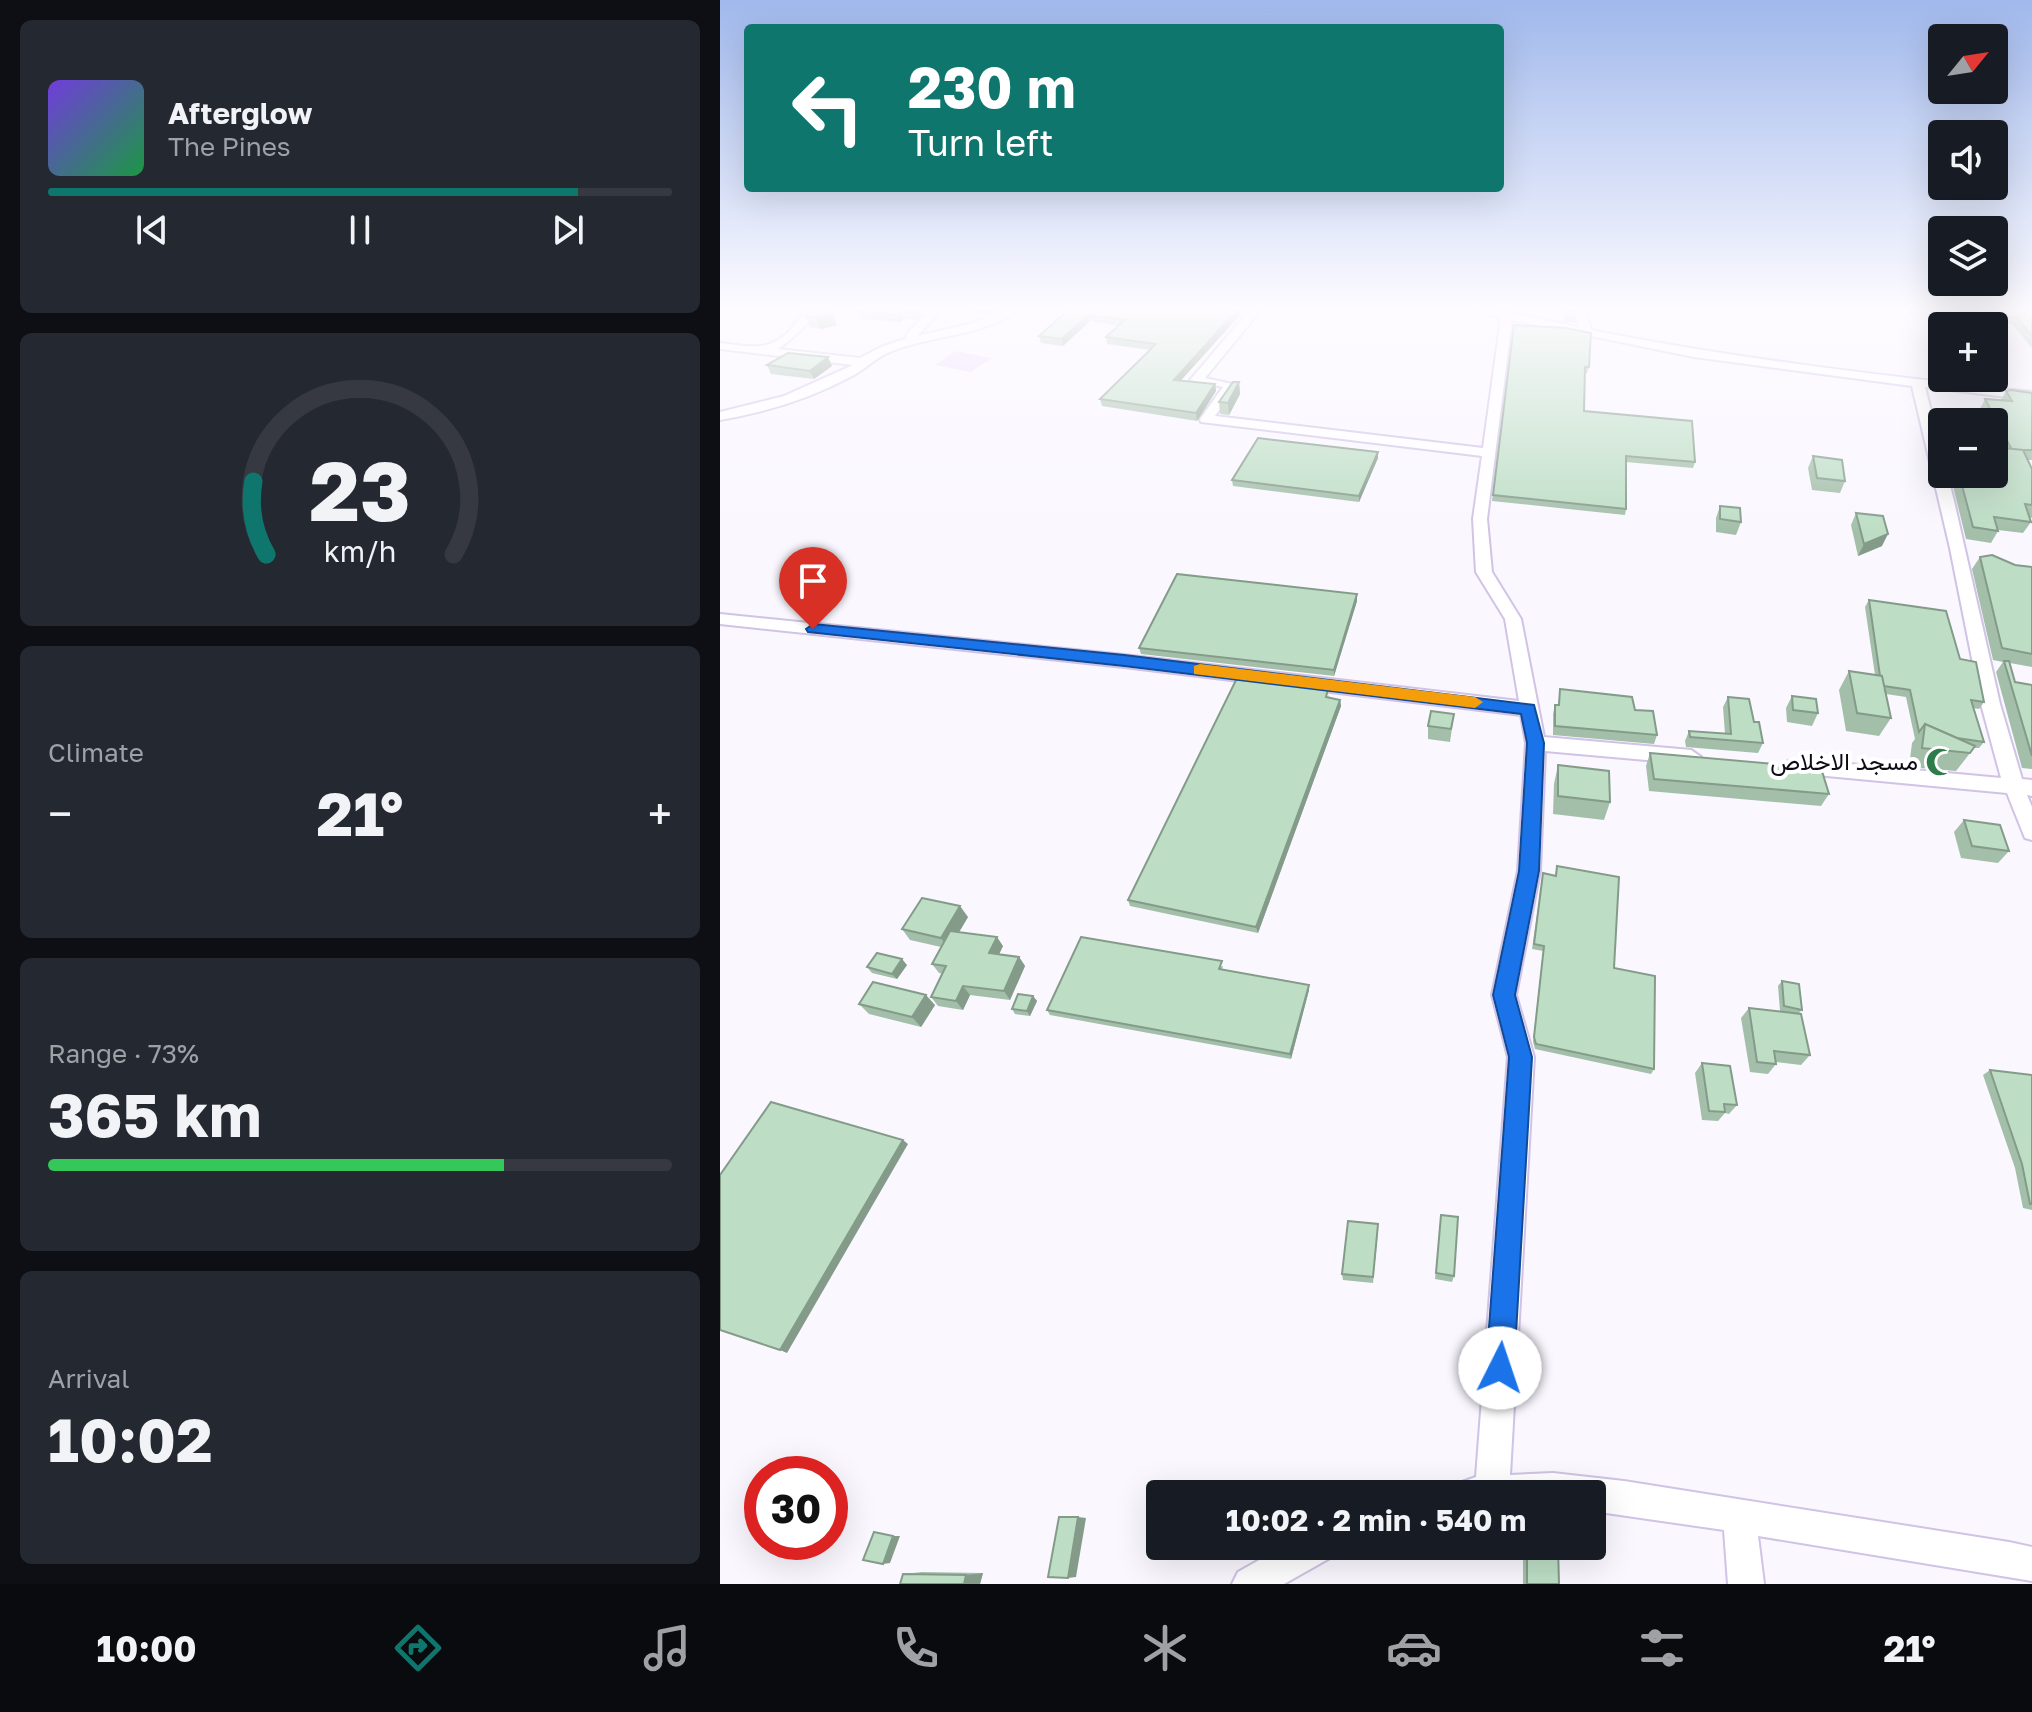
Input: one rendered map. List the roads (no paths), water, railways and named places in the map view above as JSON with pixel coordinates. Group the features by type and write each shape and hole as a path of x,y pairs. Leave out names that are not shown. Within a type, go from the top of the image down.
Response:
{"street":[{"path":"720,416 790,401 826,384"},
{"path":"1223,384 1231,385 1206,419 1490,453"},
{"path":"1484,1480 1521,1057 1504,995 1529,871 1536,743 1513,619 1484,572 1480,519 1499,384"},
{"path":"1910,384 2028,396 2032,409"},
{"path":"1918,385 1958,550 1990,707 2011,786 2032,832"},
{"path":"720,405 739,413"},
{"path":"720,619 1124,661 1528,709"},
{"path":"1536,743 1710,759"},
{"path":"1774,764 2032,788"},
{"path":"1606,1496 1984,1553 2032,1564"},
{"path":"1739,1514 1746,1584"},
{"path":"1250,1584 1293,1560"}],"place":[{"name":"مسجد الاخلاص","path":"1940,762"}]}
